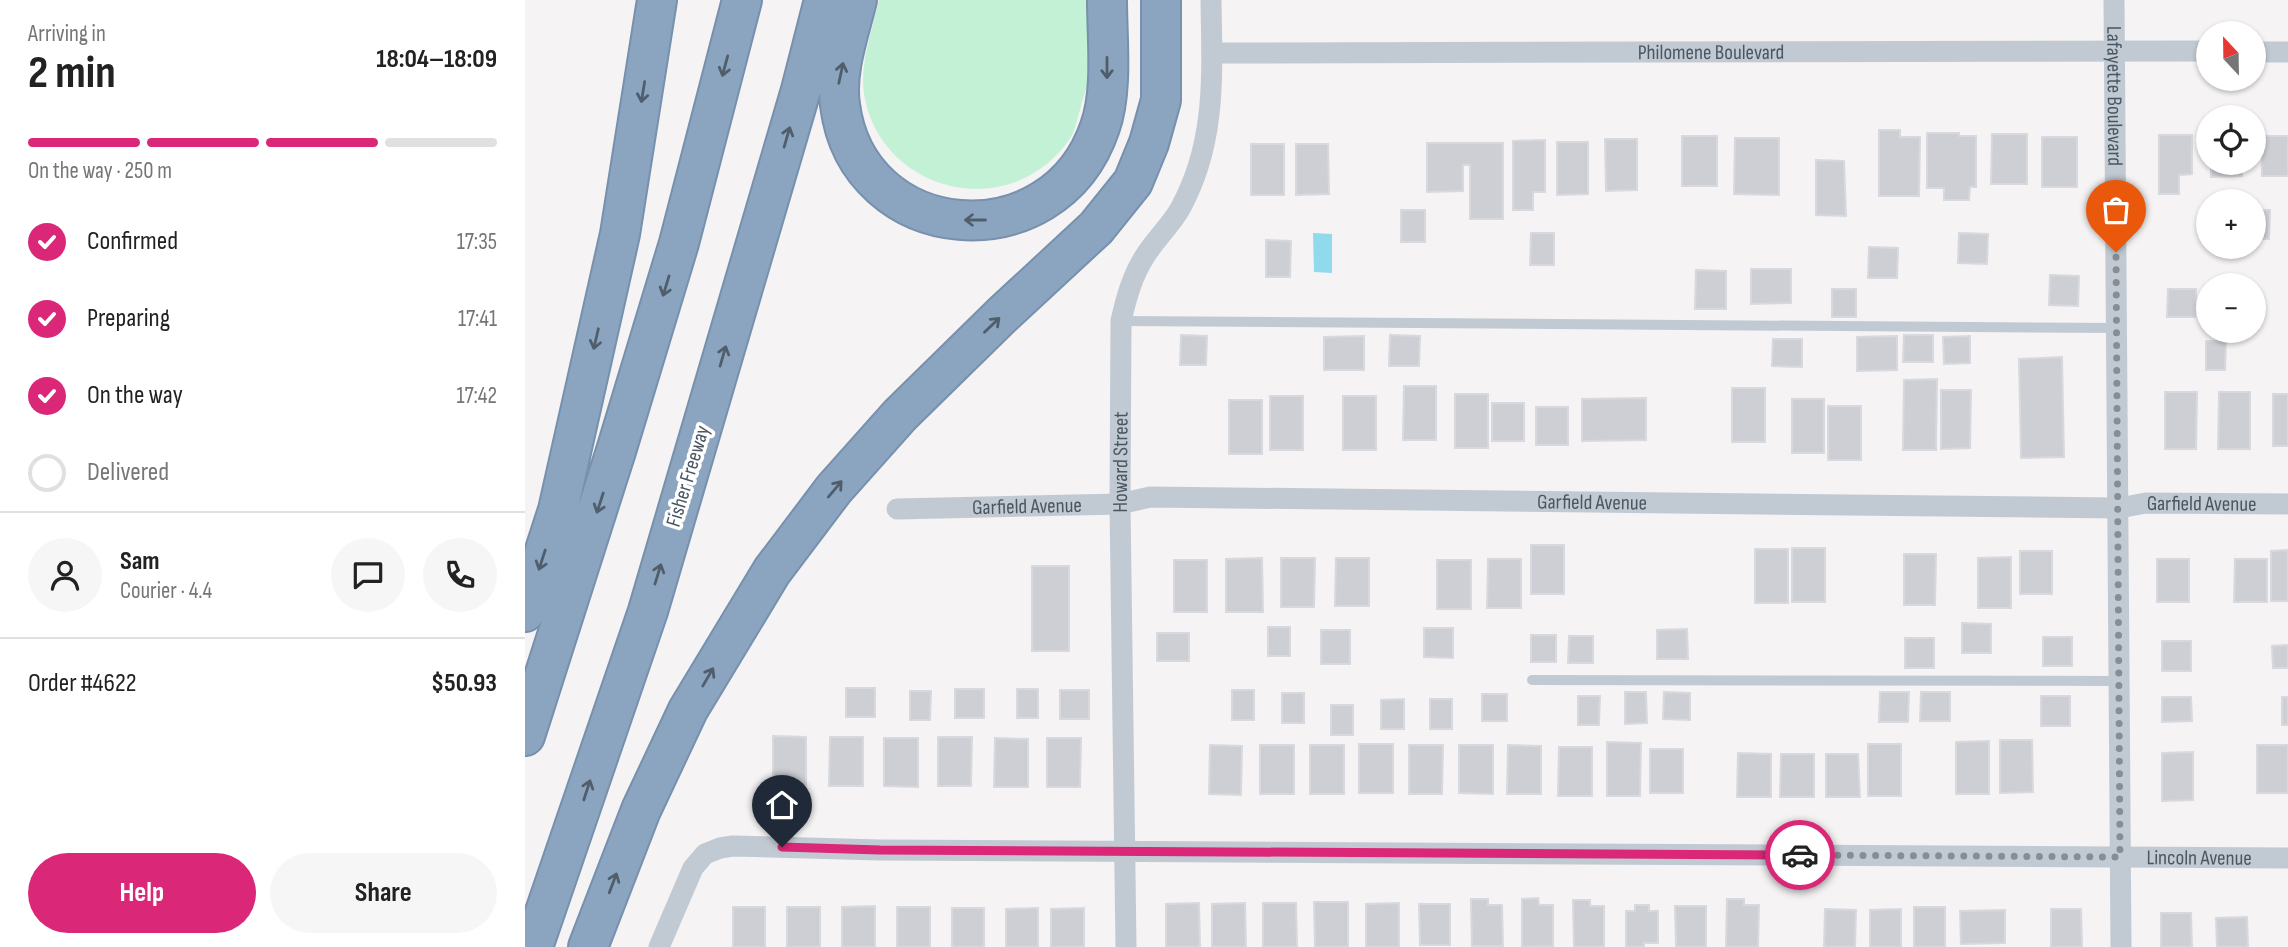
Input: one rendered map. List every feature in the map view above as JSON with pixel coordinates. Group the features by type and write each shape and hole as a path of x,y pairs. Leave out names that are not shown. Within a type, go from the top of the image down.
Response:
{"highway":[{"path":"525,612 558,510 617,247 657,0"},
{"path":"525,736 679,243 742,0"},
{"name":"Fisher Freeway","path":"533,947 647,611 801,90 824,0"},
{"path":"857,0 839,84 844,125 854,150 869,173 889,192 912,208 944,219 979,222 1013,216 1044,201 1066,184 1087,158 1101,126 1107,92 1107,0"},
{"path":"588,947 641,810 688,710 772,571 834,489 899,415 1096,228 1133,182 1149,143 1161,100 1161,0"}],"street":[{"name":"Howard Street","path":"1126,947 1120,504 1121,321 1136,273 1180,209 1199,168 1211,114 1211,0"},
{"name":"Lafayette Boulevard","path":"2114,0 2121,947"},
{"name":"Philomene Boulevard","path":"1212,53 2196,51"},
{"path":"2266,52 2288,52"},
{"name":"Garfield Avenue","path":"897,509 1120,504 1150,497 2119,508 2146,503 2288,504"},
{"name":"Lincoln Avenue","path":"659,947 693,867 705,855 733,846 1125,852 2288,858"}],"lane":[{"path":"1121,321 2117,327"},
{"path":"1532,680 2120,681"}],"green space":[{"path":"879,0 1089,0 1091,69 1075,129 1064,147 1048,163 1022,179 994,187 966,188 939,182 913,170 892,152 875,128 865,99 863,74"}],"water":[{"path":"1313,233 1332,234 1332,273 1314,272"}],"building":[{"path":"1879,130 1900,130 1900,137 1920,137 1919,196 1879,196"},
{"path":"1927,133 1976,136 1976,187 1970,187 1969,200 1944,200 1944,188 1927,188"},
{"path":"1992,134 2027,134 2027,184 1991,184"},
{"path":"2159,135 2192,135 2192,174 2179,175 2179,194 2159,194"},
{"path":"1682,136 1717,136 1717,186 1682,186"},
{"path":"2266,136 2288,136 2288,176 2262,176 2266,175"},
{"path":"2042,137 2077,137 2077,187 2042,187"},
{"path":"1735,138 1779,138 1779,195 1734,194"},
{"path":"1605,139 1637,139 1637,190 1606,191"},
{"path":"1545,140 1545,192 1533,192 1533,210 1513,210 1513,141"},
{"path":"1557,142 1588,142 1588,194 1557,195"},
{"path":"1427,143 1503,143 1503,219 1470,219 1470,165 1463,165 1463,191 1427,192"},
{"path":"1251,144 1284,144 1284,195 1251,195"},
{"path":"1296,144 1328,144 1329,194 1296,195"},
{"path":"1816,160 1844,161 1846,216 1816,215"},
{"path":"2211,175 2242,175 2242,176"},
{"path":"1401,210 1425,210 1425,242 1401,242"},
{"path":"2266,210 2270,210 2269,239 2266,239"},
{"path":"1531,233 1554,233 1554,265 1530,265"},
{"path":"1959,233 1988,234 1987,264 1958,263"},
{"path":"1266,240 1291,241 1290,277 1266,277"},
{"path":"1869,247 1898,248 1897,278 1868,278"},
{"path":"1751,269 1791,269 1791,303 1751,304"},
{"path":"1696,270 1726,271 1726,309 1695,309"},
{"path":"2050,275 2079,276 2078,306 2049,305"},
{"path":"1832,289 1856,289 1856,317 1832,317"},
{"path":"2168,289 2196,289 2195,317 2167,317"},
{"path":"1181,335 1207,336 1206,365 1180,365"},
{"path":"1390,335 1420,336 1419,366 1389,366"},
{"path":"1904,335 1933,335 1933,362 1903,362"},
{"path":"1364,336 1364,370 1324,370 1324,337"},
{"path":"1897,336 1897,370 1857,371 1857,337"},
{"path":"1970,336 1970,363 1944,364 1943,337"},
{"path":"1773,339 1802,339 1802,367 1772,366"},
{"path":"2206,343 2226,343 2225,370 2206,370"},
{"path":"2062,357 2064,457 2021,458 2019,359"},
{"path":"1937,379 1936,450 1903,450 1904,380"},
{"path":"1404,386 1436,386 1436,440 1403,440"},
{"path":"1732,388 1765,388 1765,442 1732,442"},
{"path":"1941,390 1971,390 1970,448 1941,449"},
{"path":"2165,392 2197,392 2196,449 2165,449"},
{"path":"2219,392 2250,392 2250,449 2218,449"},
{"path":"1455,394 1488,394 1488,448 1455,448"},
{"path":"2273,394 2288,394 2288,446 2273,446"},
{"path":"1270,396 1303,396 1303,450 1270,450"},
{"path":"1343,396 1376,396 1376,450 1343,450"},
{"path":"1646,398 1646,440 1582,441 1582,399"},
{"path":"1792,399 1824,399 1824,453 1792,453"},
{"path":"1229,400 1262,400 1262,454 1229,454"},
{"path":"1492,403 1524,403 1524,441 1492,441"},
{"path":"1828,406 1861,406 1861,460 1828,460"},
{"path":"1536,407 1568,407 1568,445 1536,445"},
{"path":"1531,545 1564,545 1564,594 1531,594"},
{"path":"1792,548 1825,548 1825,602 1792,602"},
{"path":"1755,549 1788,549 1788,603 1755,603"},
{"path":"2288,550 2288,601 2271,601 2271,551"},
{"path":"2020,551 2052,551 2052,594 2020,594"},
{"path":"1904,554 1936,554 1935,605 1904,605"},
{"path":"2011,557 2011,608 1978,608 1978,558"},
{"path":"1262,558 1263,612 1226,612 1226,559"},
{"path":"1281,558 1315,558 1314,607 1281,607"},
{"path":"1336,558 1369,558 1369,606 1335,606"},
{"path":"1488,559 1521,559 1521,608 1487,608"},
{"path":"2157,559 2189,559 2189,602 2157,602"},
{"path":"2235,559 2267,559 2267,602 2234,602"},
{"path":"1174,560 1207,560 1207,612 1174,612"},
{"path":"1437,560 1471,560 1471,609 1437,609"},
{"path":"1032,566 1069,566 1069,651 1032,651"},
{"path":"1962,623 1991,624 1991,653 1962,653"},
{"path":"1268,627 1290,627 1290,656 1268,656"},
{"path":"1424,628 1453,628 1453,658 1424,657"},
{"path":"1687,629 1688,659 1657,659 1657,630"},
{"path":"1321,630 1350,630 1350,664 1321,664"},
{"path":"1157,633 1189,633 1189,661 1157,661"},
{"path":"1531,635 1556,635 1556,662 1531,662"},
{"path":"1569,636 1593,636 1593,663 1568,663"},
{"path":"2043,637 2072,637 2072,666 2043,666"},
{"path":"1905,638 1934,638 1934,668 1905,668"},
{"path":"2162,641 2191,641 2191,671 2162,671"},
{"path":"2288,645 2288,668 2273,668 2272,646"},
{"path":"846,688 875,688 875,717 846,717"},
{"path":"955,689 984,689 984,718 955,718"},
{"path":"1017,689 1038,689 1038,718 1017,718"},
{"path":"1060,690 1089,690 1089,719 1060,719"},
{"path":"1232,690 1254,690 1254,720 1232,720"},
{"path":"910,691 931,691 930,720 910,720"},
{"path":"1625,692 1646,692 1647,723 1625,724"},
{"path":"1664,692 1690,693 1690,720 1663,719"},
{"path":"1880,692 1909,692 1908,722 1879,722"},
{"path":"1921,692 1950,692 1950,721 1920,721"},
{"path":"1282,693 1304,693 1304,723 1282,723"},
{"path":"1482,694 1507,694 1507,721 1482,721"},
{"path":"1578,696 1600,696 1599,725 1578,725"},
{"path":"2041,696 2070,696 2070,726 2041,726"},
{"path":"2162,697 2191,697 2192,721 2162,722"},
{"path":"2282,697 2288,697 2288,725 2282,725"},
{"path":"1404,699 1404,729 1381,729 1381,700"},
{"path":"1430,699 1452,699 1452,729 1430,729"},
{"path":"1331,705 1353,705 1353,735 1331,735"},
{"path":"773,736 806,737 806,785 773,785"},
{"path":"830,737 863,737 863,786 829,786"},
{"path":"938,737 972,737 971,786 938,786"},
{"path":"884,738 918,738 918,787 884,786"},
{"path":"995,738 1028,739 1028,787 994,787"},
{"path":"1047,738 1081,738 1080,787 1047,787"},
{"path":"2000,740 2032,740 2033,792 2000,793"},
{"path":"1989,741 1989,794 1956,794 1956,742"},
{"path":"1607,742 1641,743 1640,796 1607,796"},
{"path":"1359,744 1393,744 1393,793 1359,793"},
{"path":"1868,744 1901,744 1901,796 1868,796"},
{"path":"1210,745 1242,746 1241,795 1209,794"},
{"path":"1260,745 1294,745 1294,794 1260,794"},
{"path":"1310,745 1344,745 1344,794 1310,794"},
{"path":"1409,745 1443,745 1442,794 1409,794"},
{"path":"1459,745 1493,745 1493,794 1459,793"},
{"path":"1508,745 1541,746 1541,794 1507,794"},
{"path":"2257,745 2288,745 2288,793 2257,793"},
{"path":"1559,747 1592,747 1592,796 1558,796"},
{"path":"1650,749 1683,749 1683,793 1650,793"},
{"path":"2193,752 2193,800 2162,801 2162,753"},
{"path":"1738,753 1771,754 1771,797 1737,797"},
{"path":"1781,754 1814,754 1814,797 1780,797"},
{"path":"1826,754 1858,754 1860,797 1826,797"},
{"path":"1538,898 1539,905 1553,905 1553,946 1522,947 1522,899"},
{"path":"1471,899 1488,899 1488,905 1502,905 1503,946 1472,946"},
{"path":"1727,899 1744,899 1744,905 1759,905 1758,947 1726,947"},
{"path":"1573,900 1590,900 1590,906 1604,906 1604,947 1574,947"},
{"path":"1314,902 1348,902 1348,947 1315,947"},
{"path":"1199,903 1200,947 1166,947 1166,904"},
{"path":"1245,903 1246,947 1212,947 1212,904"},
{"path":"1263,903 1296,903 1297,947 1263,947"},
{"path":"1399,903 1399,947 1366,947 1366,904"},
{"path":"1419,904 1450,904 1450,945 1420,945"},
{"path":"1635,905 1649,905 1649,911 1658,911 1658,943 1644,943 1644,947 1626,947 1626,911 1635,911"},
{"path":"875,906 875,947 842,947 842,907"},
{"path":"1675,906 1706,906 1706,947 1676,947"},
{"path":"733,907 765,907 765,947 733,947"},
{"path":"787,907 820,907 820,947 787,947"},
{"path":"897,907 930,907 930,947 897,947"},
{"path":"1914,907 1945,907 1945,947 1914,947"},
{"path":"952,908 984,908 984,947 952,947"},
{"path":"1038,908 1038,947 1006,947 1006,909"},
{"path":"1084,908 1084,947 1051,947 1051,909"},
{"path":"1825,909 1856,910 1855,947 1824,947"},
{"path":"1901,909 1901,947 1870,947 1870,910"},
{"path":"2051,909 2081,909 2082,947 2051,947"},
{"path":"2005,910 2005,943 1961,944 1960,911"},
{"path":"2161,913 2191,913 2192,947 2161,947"},
{"path":"2247,917 2248,947 2217,947 2216,918"}],"way so far":[{"path":"1800,855 2120,857 2116,252"}],"route":[{"path":"782,847 880,850 1800,855"}]}
